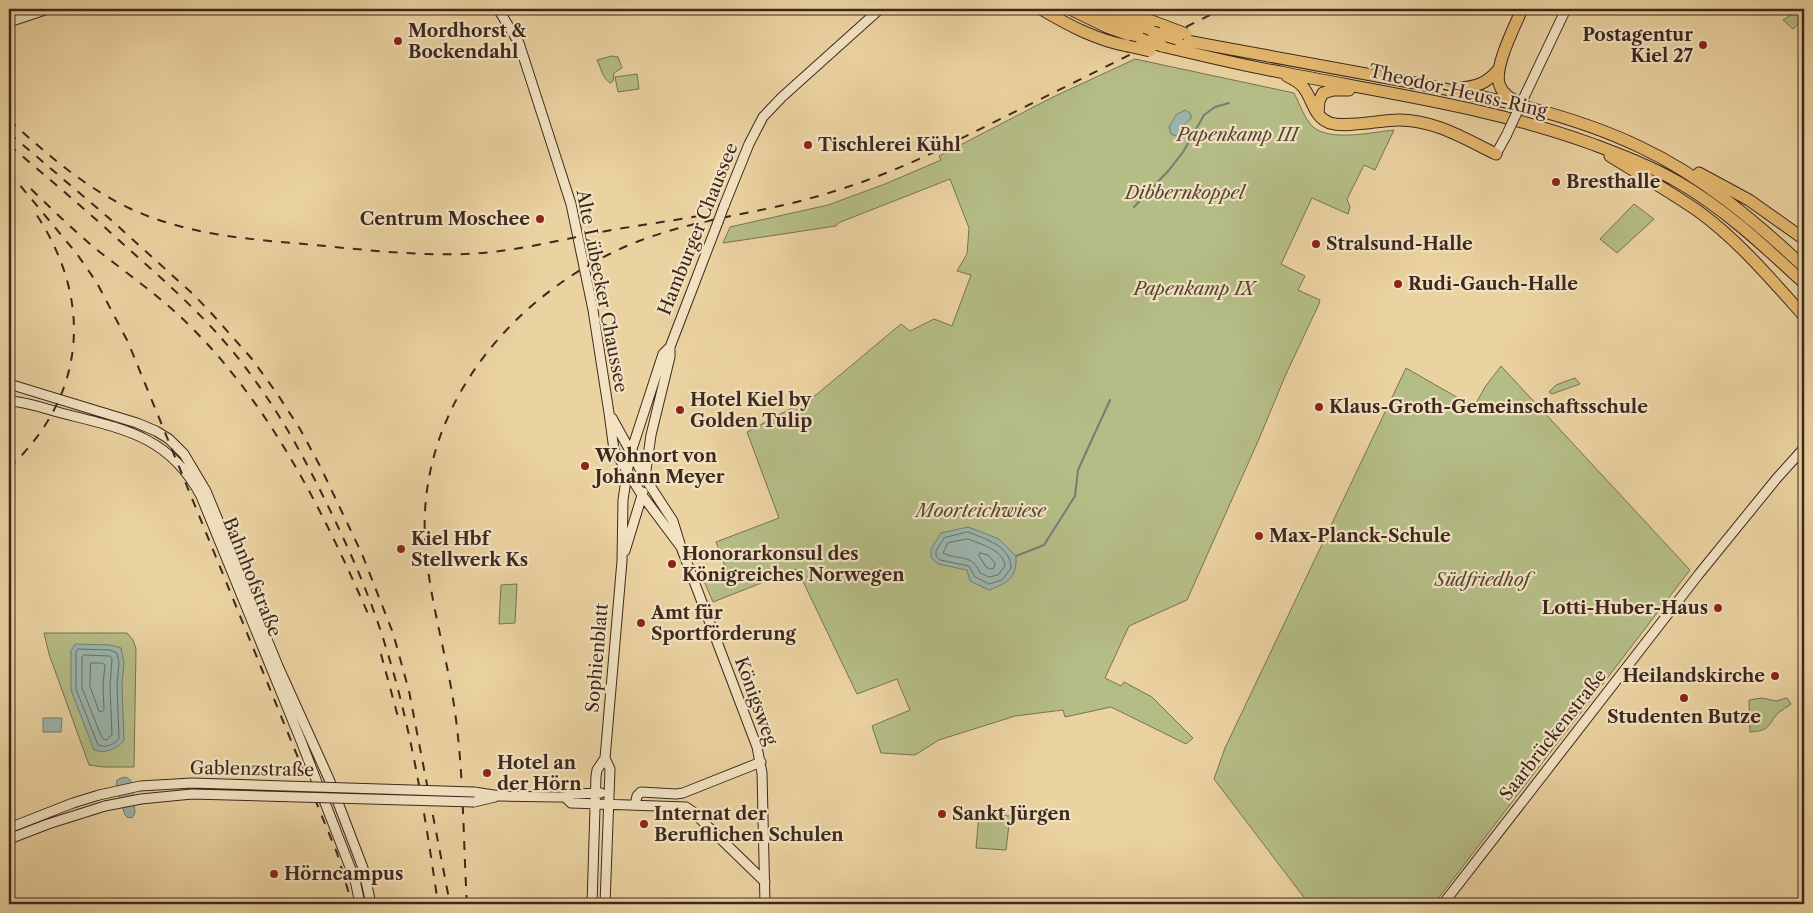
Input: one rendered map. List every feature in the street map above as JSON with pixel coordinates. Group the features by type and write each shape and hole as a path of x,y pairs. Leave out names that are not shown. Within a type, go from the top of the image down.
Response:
{"highway":[{"path":"1041,9 1066,23 1104,40 1150,51 1205,56"},
{"name":"Theodor-Heuss-Ring","path":"1070,9 1107,26 1162,46 1279,72 1489,113 1536,125 1620,154 1678,182 1730,218 1766,247 1804,283"},
{"name":"Theodor-Heuss-Ring","path":"1092,9 1153,32 1220,47 1443,89 1527,108 1620,138 1665,159 1704,184 1745,214 1804,267"},
{"path":"1119,9 1165,26 1181,37"},
{"path":"1443,89 1479,86 1488,81 1498,70 1522,9"},
{"path":"1498,70 1498,82 1502,90 1527,108"},
{"path":"1279,72 1302,86 1318,114 1334,124 1392,120 1426,123 1448,130 1496,154"},
{"path":"1318,114 1321,96 1327,92 1373,89"},
{"path":"1582,140 1699,212 1740,246 1804,316"},
{"path":"1665,159 1736,192 1804,239"}],"main road":[{"path":"9,22 48,9"},
{"name":"Alte Lübecker Chaussee","path":"498,9 519,43 571,204 593,310 610,413 614,450 642,495"},
{"name":"Hamburger Chaussee","path":"642,495 651,434 670,357 670,347 724,206 759,124 767,121 786,100 791,90 877,12 884,9"},
{"path":"1496,154 1566,9"},
{"name":"Hamburger Chaussee","path":"627,473 630,452 663,354 670,347"},
{"name":"Bahnhofstraße","path":"9,384 137,423 162,435 184,454 206,491 278,666 323,765 363,868 371,904"},
{"name":"Bahnhofstraße","path":"9,401 41,407 131,432 162,448 187,472 201,496 249,613 355,880 360,904"},
{"name":"Alte Lübecker Chaussee","path":"610,413 645,478"},
{"name":"Saarbrückenstraße","path":"1442,904 1699,574 1804,448"},
{"name":"Sophienblatt","path":"592,904 597,770 605,758 622,561 623,500 627,473"},
{"name":"Königsweg","path":"645,478 672,521 757,747 761,762 765,904"},
{"name":"Königsweg","path":"642,495 681,547"},
{"name":"Sophienblatt","path":"622,561 642,495"},
{"name":"Sophienblatt","path":"605,758 610,769 605,904"},
{"path":"635,805 636,796 640,792 683,793 761,762"},
{"name":"Gablenzstraße","path":"9,828 73,803 140,786 192,783 474,792 500,796 564,797 572,794 609,793"},
{"name":"Gablenzstraße","path":"9,839 65,818 105,806 141,799 192,794 474,802 500,796"},
{"name":"Gablenzstraße","path":"564,797 571,803 686,807 765,882"}],"green space":[{"path":"1800,9 1804,9 1804,19 1793,29 1783,20"},
{"path":"612,56 618,57 622,68 614,73 613,81 610,83 603,75 597,60"},
{"name":"Moorteichwiese","path":"1135,59 1294,93 1307,119 1313,127 1321,132 1352,135 1394,130 1375,170 1364,165 1347,199 1350,207 1348,214 1312,198 1281,264 1305,276 1298,290 1320,300 1319,304 1286,374 1187,600 1129,626 1105,678 1121,686 1124,682 1152,697 1193,738 1186,744 1111,707 1065,717 1063,710 1015,716 939,740 915,755 881,753 872,726 910,710 897,679 857,694 797,569 713,602 704,581 727,572 716,542 779,518 747,432 816,395 901,324 910,331 934,319 952,326 971,275 957,271 967,254 969,228 950,179 838,223 836,226 723,243 730,227 828,205 885,184 941,160 939,156 1053,97"},
{"path":"637,74 639,89 618,92 615,77"},
{"path":"1634,204 1654,219 1617,253 1600,239"},
{"name":"Südfriedhof","path":"1501,366 1690,570 1434,904 1309,904 1214,779 1225,748 1406,368 1474,407 1485,387"},
{"path":"1575,378 1580,384 1552,394 1549,392 1556,385"},
{"path":"517,584 515,623 499,624 501,585"},
{"path":"44,633 127,633 133,640 136,649 134,767 89,765 49,654"},
{"path":"1762,698 1776,701 1787,698 1791,704 1778,713 1765,729 1750,732 1749,700"},
{"path":"979,814 1010,816 1006,850 976,848"},
{"path":"948,899 982,899 981,904 947,904"}],"water":[{"path":"1185,110 1191,114 1191,119 1184,126 1181,138 1171,134 1169,127 1176,115"},
{"path":"968,527 999,539 1016,556 1015,570 1006,582 989,590 970,581 967,570 938,564 931,558 931,549 941,533"},
{"path":"75,644 110,645 121,648 124,663 122,685 124,740 110,750 94,750 71,690 71,651"},
{"path":"43,718 62,718 61,732 43,732"},
{"path":"126,777 132,784 135,813 132,818 125,815 116,787 117,780"}],"waterway":[{"path":"1134,207 1169,170 1183,152 1204,115 1215,107 1229,103"},
{"path":"1016,556 1044,545 1075,496 1078,470 1110,400"}],"railway":[{"path":"467,904 458,736 452,690 430,582 425,538 427,488 438,441 458,397 484,357 516,320 554,288 595,262 639,241 693,225 803,200 895,170 1222,9"},
{"path":"9,120 37,145 97,191 131,209 194,230 237,237 385,252 466,254 517,249 698,216"},
{"path":"9,133 110,219 194,295 252,359 300,429 362,554 393,633 409,691 450,904"},
{"path":"9,145 108,230 204,319 243,364 269,400 292,437 350,553 374,611 387,651 411,744 438,904"},
{"path":"9,172 77,254 97,283 128,342 337,853 352,904"},
{"path":"31,189 65,222 147,288 191,327 220,358 247,392 294,463 334,539 369,616"},
{"path":"9,468 35,440 54,409 67,378 73,345 73,312 66,278 53,244 34,211"},
{"path":"381,654 398,717"}],"place":[{"name":"Mordhorst & Bockendahl","path":"398,41"},
{"name":"Postagentur Kiel 27","path":"1703,45"},
{"name":"Tischlerei Kühl","path":"808,145"},
{"name":"Bresthalle","path":"1556,182"},
{"name":"Centrum Moschee","path":"540,219"},
{"name":"Stralsund-Halle","path":"1316,244"},
{"name":"Rudi-Gauch-Halle","path":"1398,284"},
{"name":"Klaus-Groth-Gemeinschaftsschule","path":"1319,407"},
{"name":"Hotel Kiel by Golden Tulip","path":"680,410"},
{"name":"Wohnort von Johann Meyer","path":"585,466"},
{"name":"Max-Planck-Schule","path":"1259,536"},
{"name":"Kiel Hbf Stellwerk Ks","path":"401,549"},
{"name":"Honorarkonsul des Königreiches Norwegen","path":"672,564"},
{"name":"Lotti-Huber-Haus","path":"1718,608"},
{"name":"Amt für Sportförderung","path":"641,623"},
{"name":"Heilandskirche","path":"1775,676"},
{"name":"Studenten Butze","path":"1684,698"},
{"name":"Hotel an der Hörn","path":"487,773"},
{"name":"Sankt Jürgen","path":"942,814"},
{"name":"Internat der Beruflichen Schulen","path":"644,824"},
{"name":"Hörncampus","path":"274,874"}],"park label":[{"name":"Papenkamp III","path":"1237,135"},
{"name":"Dibbernkoppel","path":"1185,193"},
{"name":"Papenkamp IX","path":"1194,289"}]}
